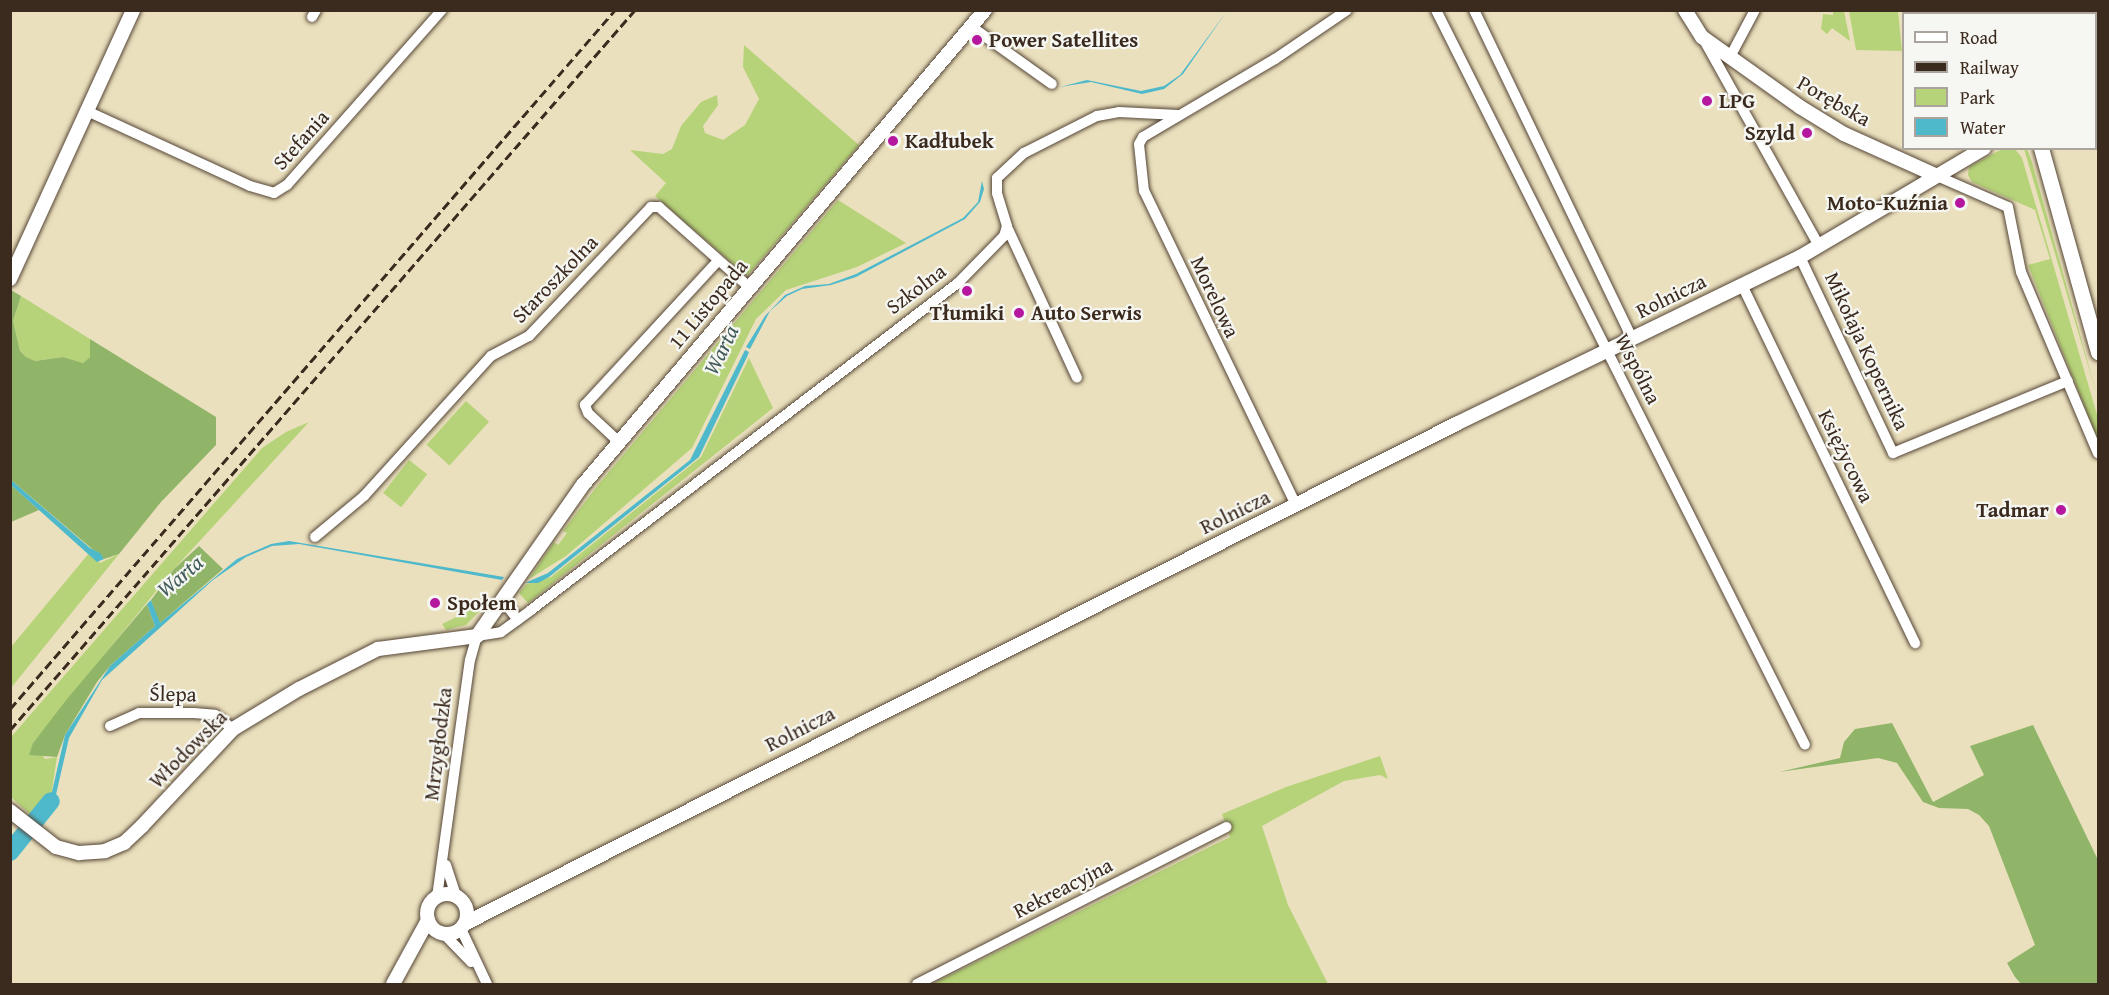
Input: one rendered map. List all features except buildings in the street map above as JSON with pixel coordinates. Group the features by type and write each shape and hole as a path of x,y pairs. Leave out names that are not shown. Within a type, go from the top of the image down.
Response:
{"main road":[{"path":"2042,150 2098,352"}],"street":[{"path":"10,279 133,10"},
{"name":"Stefania","path":"87,111 250,186 274,193 287,185 442,10"},
{"name":"11 Listopada","path":"477,636 523,568 619,442 986,10"},
{"path":"1077,378 1021,265 997,193 997,178 1024,153 1097,116 1119,112 1178,116 1275,59 1347,10"},
{"name":"Wspólna","path":"1436,10 1805,745"},
{"path":"1474,10 1632,338"},
{"name":"Porębska","path":"1685,10 1702,37 1844,134 2008,207 2021,272 2068,381"},
{"path":"1730,57 1755,10"},
{"path":"972,27 1052,84"},
{"name":"Mikołaja Kopernika","path":"1702,37 1819,246"},
{"name":"Morelowa","path":"1178,116 1140,140 1144,191 1296,506"},
{"name":"Rolnicza","path":"463,926 500,904 1632,338 1800,257 1981,150"},
{"name":"Staroszkolna","path":"315,537 364,496 491,356 534,330 651,207 659,207 749,287"},
{"name":"Szkolna","path":"477,636 498,633 518,620 958,283 1004,236 1007,226"},
{"name":"Mikołaja Kopernika","path":"1800,257 1893,453 2068,381"},
{"path":"619,442 588,413 585,405 718,261"},
{"name":"Księżycowa","path":"1742,285 1915,643"},
{"path":"2068,381 2098,453"},
{"path":"505,594 518,620"},
{"name":"Włodowska","path":"15,815 43,840 79,853 105,851 124,843 232,729 378,649 477,636"},
{"name":"Mrzygłodzka","path":"436,897 444,859 468,668 477,636"},
{"name":"Ślepa","path":"110,726 139,712 194,713 215,715 232,729"},
{"name":"Rekreacyjna","path":"917,984 1226,826"},
{"name":"Mrzygłodzka","path":"444,859 461,901"},
{"path":"393,984 428,920 428,908 436,897 461,901 463,926 480,972 487,984"},
{"name":"Rolnicza","path":"461,901 500,904"},
{"path":"428,920 480,972"},
{"path":"409,957 441,934 463,926"}],"green space":[{"path":"1833,11 1844,11 1850,41 1832,28 1827,34 1821,29 1823,14 1833,15"},
{"path":"1849,11 1898,11 1902,51 1856,50"},
{"path":"744,45 859,145 747,276 655,196 666,183 630,150 663,154 672,149 681,126 701,102 717,95 718,105 703,126 705,133 723,140 745,125 759,99 743,67"},
{"path":"2000,150 2016,150 2022,158 2098,418 2098,440 2028,265 2050,259 2035,210 1972,182 1968,175 1969,167"},
{"path":"2024,150 2027,150 2032,162 2098,399"},
{"path":"838,200 906,243 857,267 786,290 756,319 692,448 566,556 529,579 554,542 558,545 567,533 563,531 598,485"},
{"path":"11,290 21,296 13,321 20,351 26,357 35,361 63,357 83,363 90,357 90,339 216,417 216,445 161,502 119,554 104,559 11,480"},
{"path":"21,296 90,339 90,357 83,363 63,357 35,361 26,357 20,351 13,321"},
{"path":"749,358 773,408 528,603 519,593 527,584 551,577 701,457"},
{"path":"466,401 489,422 450,466 427,445"},
{"path":"309,422 174,569 33,743 45,759 57,757 51,796 36,820 11,797 11,737 262,448 286,432"},
{"path":"409,460 427,474 401,507 383,493"},
{"path":"11,485 39,510 11,522"},
{"path":"199,546 223,569 159,624 151,600 174,569"},
{"path":"90,552 100,563 119,554 11,688 11,647"},
{"path":"489,601 466,625 446,630 442,624"},
{"path":"147,604 155,626 110,666 97,682 65,735 57,757 29,755 33,743 67,699"},
{"path":"1892,723 1933,802 1984,775 1970,746 2033,725 2098,860 2098,984 2021,984 2015,977 2007,963 2035,945 1989,826 1979,815 1968,809 1939,808 1923,802 1897,763 1878,758 1779,772 1840,758 1844,742 1855,729"},
{"path":"1380,756 1388,779 1380,775 1344,781 1262,826 1288,905 1328,984 932,984 1230,837 1222,814 1286,787"}],"water":[{"path":"1227,11 1183,74 1164,89 1142,94 1091,82 1060,87 1087,80 1141,91 1164,86 1180,75"},
{"path":"982,181 984,189 980,202 965,219 856,277 831,285 802,289 787,296 770,311 750,349 746,347 765,316 785,295 805,286 829,284 856,274 963,218 978,202"},
{"path":"745,350 749,352 747,357 699,457 549,577 538,583 525,583 548,573 690,460"},
{"path":"11,480 90,548 100,553 104,559 97,562 11,485"},
{"path":"289,541 504,577 502,580 299,544 272,546 246,557 213,580 102,680 69,738 55,799 39,823 36,820 51,796 65,735 110,666 155,626 147,604 151,600 160,623 237,559 271,544"}],"waterway":[{"name":"Warta","path":"10,852 51,801"}],"railway":[{"path":"10,709 615,10"},
{"path":"10,730 635,10"}],"place":[{"name":"Power Satellites","path":"977,40"},
{"name":"LPG","path":"1707,101"},
{"name":"Szyld","path":"1807,133"},
{"name":"Kadłubek","path":"893,141"},
{"name":"Moto-Kuźnia","path":"1960,203"},
{"name":"Tłumiki","path":"967,291"},
{"name":"Auto Serwis","path":"1019,313"},
{"name":"Tadmar","path":"2061,510"},
{"name":"Społem","path":"435,603"}]}
